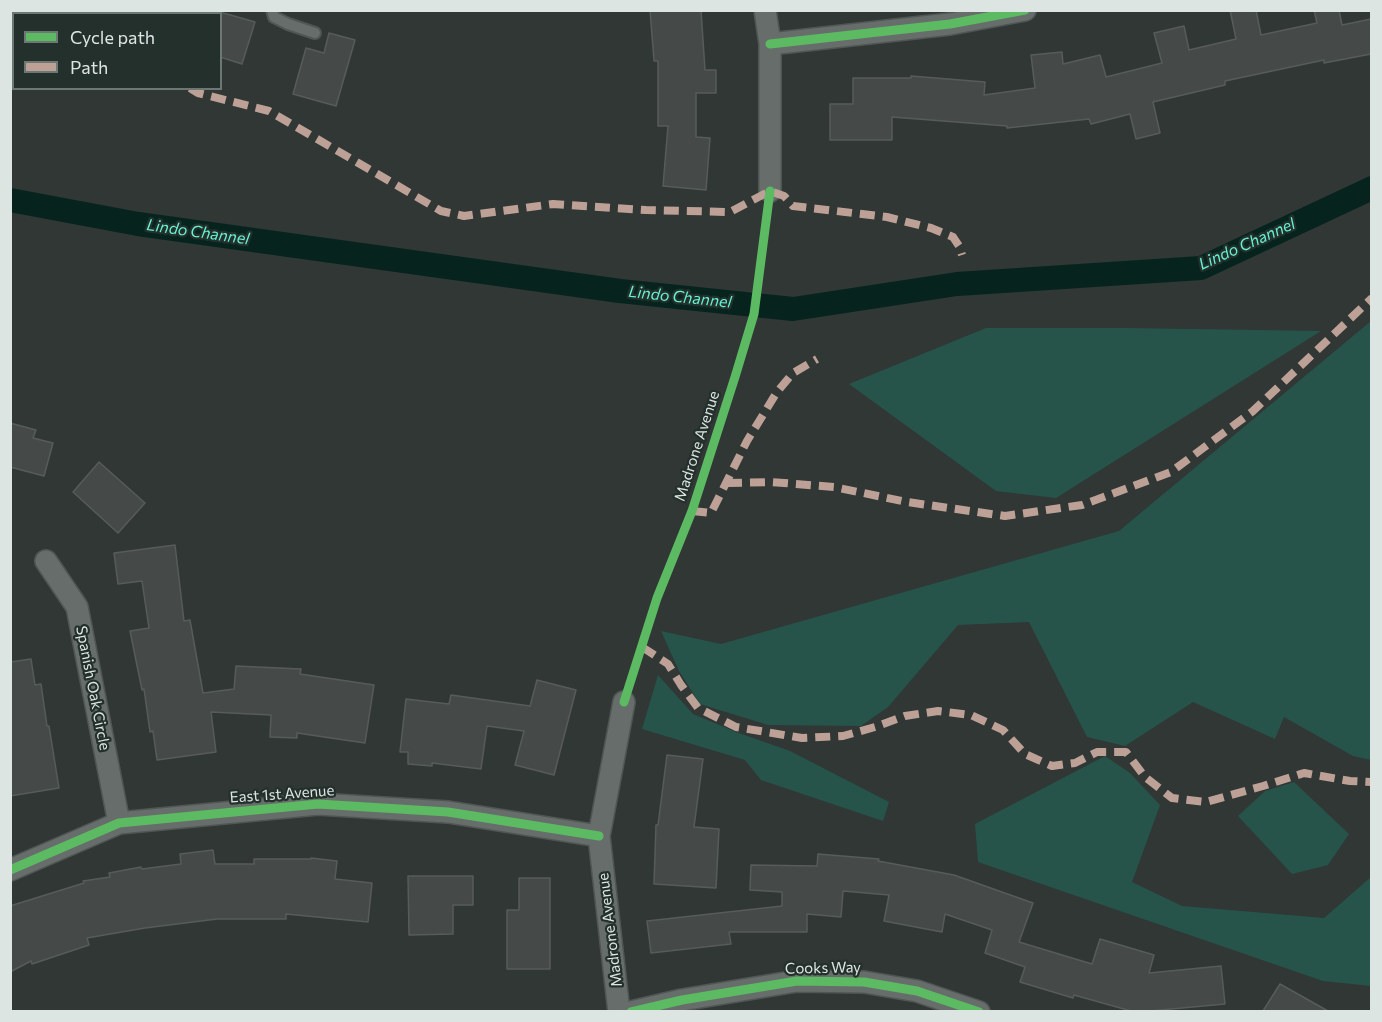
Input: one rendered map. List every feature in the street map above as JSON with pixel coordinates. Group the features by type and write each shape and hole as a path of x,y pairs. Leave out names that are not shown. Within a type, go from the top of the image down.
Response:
{"street":[{"path":"765,10 771,44 770,191"},
{"path":"771,44 950,24 1025,10"},
{"name":"Spanish Oak Circle","path":"46,561 77,607 119,823"},
{"name":"Madrone Avenue","path":"619,1011 599,836 624,702"},
{"name":"East 1st Avenue","path":"10,870 119,823 318,804 448,812 599,836"},
{"name":"Cooks Way","path":"631,1011 797,981 864,982 917,991 979,1011"}],"lane":[{"path":"272,10 274,17 315,33"}],"green space":[{"path":"1371,321 1371,760 1353,756 1284,717 1275,739 1193,702 1125,746 1087,737 1029,622 958,625 888,707 861,726 768,725 700,704 679,671 661,631 721,644 1119,531"},
{"path":"986,328 1321,331 1056,498 996,491 849,384"},
{"path":"658,675 693,714 790,751 889,802 883,821 761,780 745,760 642,729"},
{"path":"1105,756 1130,773 1160,805 1132,882 1182,906 1324,918 1371,877 1371,986 1323,981 978,862 975,824"},
{"path":"1294,782 1349,834 1328,865 1292,874 1238,816 1265,791"}],"building":[{"path":"650,10 701,10 705,70 716,70 716,93 696,93 696,137 710,138 706,190 663,186 668,126 658,126 658,61 654,61"},
{"path":"1230,10 1256,10 1261,35 1317,23 1314,10 1339,10 1342,25 1371,19 1371,54 1324,63 1324,60 1225,81 1225,85 1153,102 1160,133 1136,139 1130,114 1091,124 1089,119 1007,128 1007,126 892,117 892,140 830,140 830,104 853,104 853,78 911,78 911,76 985,82 984,95 1035,88 1031,55 1062,52 1063,64 1100,55 1106,77 1162,63 1154,33 1184,26 1189,50 1236,39"},
{"path":"222,13 255,22 242,64 222,58"},
{"path":"329,33 355,40 336,106 293,94 306,48 324,53"},
{"path":"10,423 36,430 33,438 53,443 44,476 10,467"},
{"path":"99,462 145,503 118,533 73,492"},
{"path":"175,545 184,621 190,620 203,693 234,689 236,666 301,669 300,674 374,685 365,743 297,733 297,738 270,737 271,715 211,712 216,752 157,760 153,731 150,732 144,689 142,690 130,631 149,628 142,581 118,584 114,553"},
{"path":"31,659 35,685 41,684 59,788 10,796 10,662"},
{"path":"537,680 576,690 554,775 515,765 524,731 487,726 481,769 432,763 432,766 408,764 408,752 400,752 406,699 449,704 451,695 530,706"},
{"path":"667,755 703,759 694,827 719,829 716,888 654,884 656,825 658,825"},
{"path":"213,850 215,864 254,864 254,859 311,858 337,861 335,879 372,883 368,922 286,914 286,919 217,919 145,928 87,938 89,945 32,964 31,961 10,972 10,906 84,883 83,881 110,877 109,873 141,867 142,869 181,864 180,854"},
{"path":"818,854 879,859 878,861 954,875 1033,903 1019,942 1092,964 1100,939 1154,955 1149,973 1221,966 1225,1004 1131,1011 1074,995 1073,998 1020,982 1025,967 985,953 992,930 945,914 942,932 884,921 889,895 843,891 841,917 807,914 807,932 729,932 731,944 651,953 647,921 782,906 782,892 750,890 751,865 817,866"},
{"path":"408,876 473,876 473,905 453,905 453,934 409,935"},
{"path":"519,878 550,878 550,969 507,969 507,910 519,910"},
{"path":"1280,984 1328,1011 1263,1011"}],"waterway":[{"name":"Lindo Channel","path":"10,200 138,224 620,291 793,309 957,284 1201,268 1372,188"}],"marked path":[{"path":"193,90 269,111 441,211 464,216 553,204 730,212 770,191 784,196 793,206 887,217 931,228 953,237 962,255"},
{"path":"727,483 771,482 834,487 907,502 1005,516 1082,505 1171,472 1253,411 1372,298"},
{"path":"692,511 711,513 747,441 777,392 793,373 817,359"},
{"path":"642,647 668,664 698,708 736,727 802,738 843,736 905,716 938,711 971,715 1003,730 1025,754 1052,766 1075,763 1097,752 1126,752 1145,777 1172,798 1206,802 1304,773 1350,781 1372,782"}],"cycle path":[{"path":"770,44 950,24 1025,10"},
{"path":"624,702 657,598 692,511 754,314 770,191"},
{"path":"10,870 119,823 318,804 448,812 599,836"},
{"path":"631,1012 682,1000 797,981 864,982 917,991 979,1012"}]}
